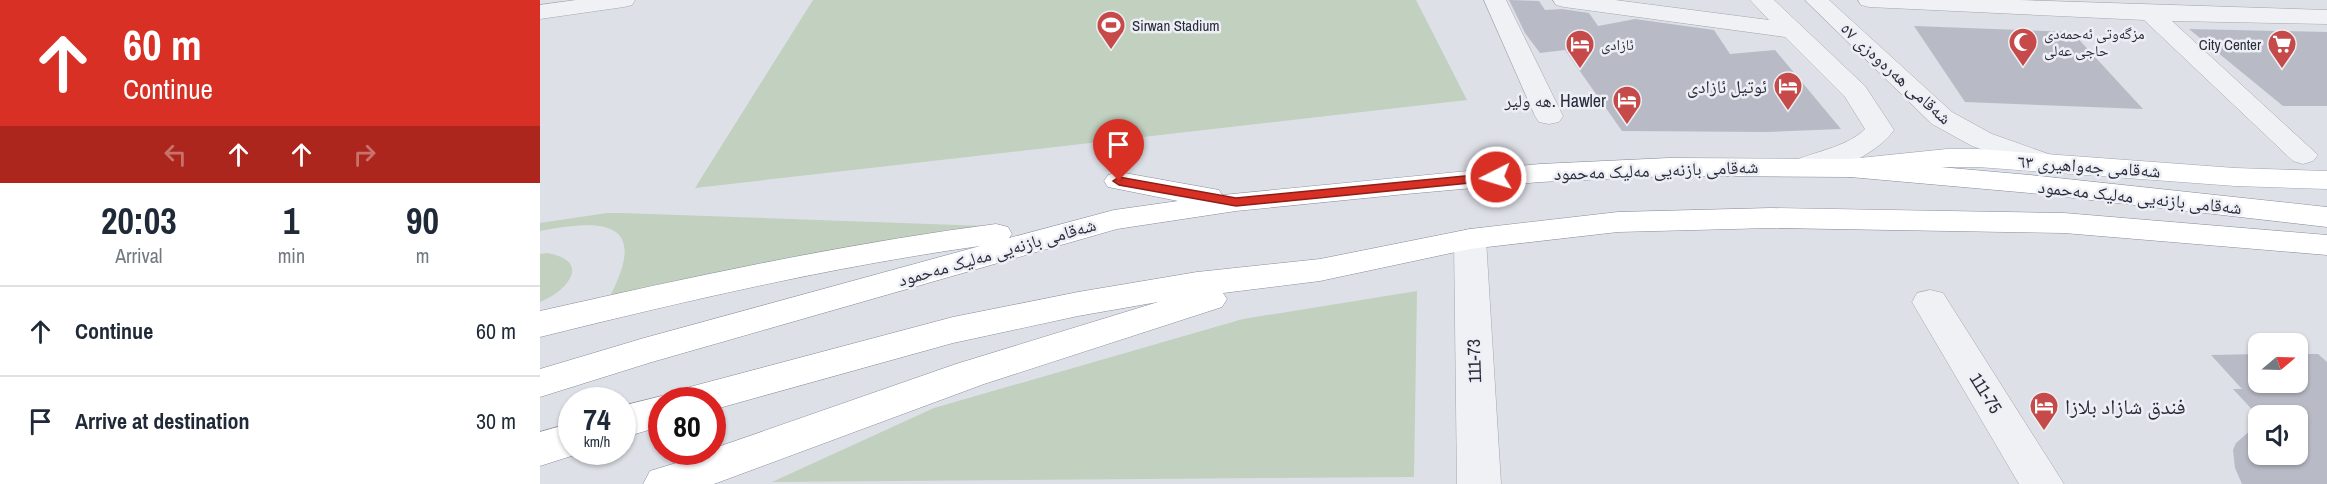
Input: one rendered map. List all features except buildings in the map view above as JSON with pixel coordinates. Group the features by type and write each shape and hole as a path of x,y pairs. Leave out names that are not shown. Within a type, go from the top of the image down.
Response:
{"main road":[{"name":"شەقامی جەواهیری ٦٣","path":"1851,168 1947,158 1977,158 2235,177 2327,180"},
{"name":"شەقامی بازنەیی مەلیک مەحمود","path":"540,383 644,351 1113,220 1236,202 1540,173 1670,167 1851,168 2030,184 2327,217"},
{"path":"1119,181 1236,202"},
{"name":"شەقامی بازنەیی مەلیک مەحمود","path":"726,392 953,330 1078,304 1197,284 1320,270 1470,238 1618,222 1771,218 2064,223 2327,245"},
{"path":"540,324 711,283 804,266 984,236 1113,220"},
{"path":"665,484 970,374 1220,296 1320,270"},
{"path":"540,449 558,443"}],"street":[{"path":"540,11 572,0"},
{"path":"540,11 624,0"},
{"path":"1495,0 1549,116"},
{"path":"1564,0 1794,31"},
{"path":"1761,0 1856,92 1880,130 1869,143 1855,152 1801,167"},
{"name":"شەقامی هەرەوەزی ٥٧","path":"1816,0 1942,118 1982,140 2047,163"},
{"path":"1869,0 2150,13 2327,17"},
{"path":"2150,13 2303,155"},
{"name":"111-73","path":"1470,238 1479,484"},
{"name":"111-75","path":"1930,302 2042,484"}],"green space":[{"name":"Sirwan Stadium","path":"813,0 1416,0 1467,100 695,188"},
{"path":"607,213 985,226 608,300 620,274 625,254 623,240 615,231 585,225 540,231 540,223"},
{"path":"547,253 569,262 572,269 571,276 559,291 540,302 540,254"},
{"path":"1417,291 1414,477 772,482 934,408 1243,319"}],"place":[{"name":"Sirwan Stadium","path":"1111,50"},
{"name":"مزگەوتی ئەحمەدی حاجی عەلی","path":"2023,68"},
{"name":"ئازادی","path":"1580,70"},
{"name":"City Center","path":"2282,70"},
{"name":"ئوتیل ئازادی","path":"1788,112"},
{"name":"هه ولير. Hawler","path":"1627,126"},
{"name":"فندق شازاد بلازا","path":"2044,432"}],"route":[{"path":"1119,181 1236,202 1496,177"}]}
